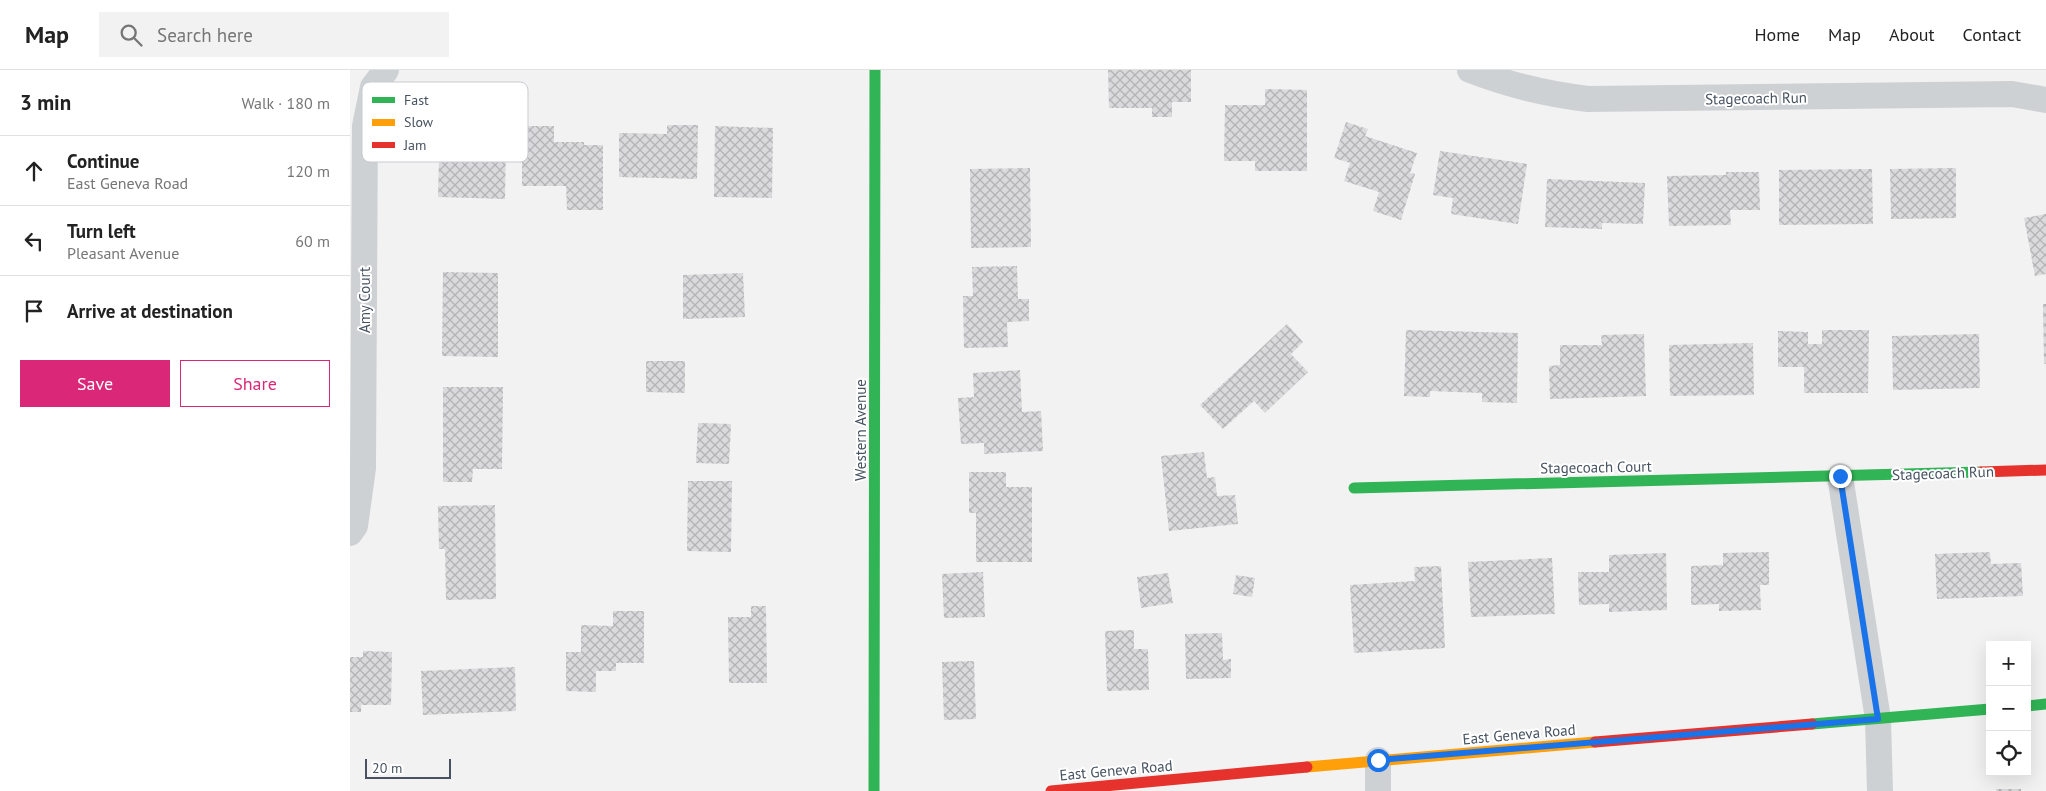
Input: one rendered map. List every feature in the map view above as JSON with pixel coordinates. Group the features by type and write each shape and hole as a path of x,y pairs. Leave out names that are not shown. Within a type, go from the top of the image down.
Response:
{"street":[{"name":"Amy Court","path":"377,82 386,70"},
{"name":"Western Avenue","path":"874,791 875,70"},
{"name":"Stagecoach Run","path":"1470,70 1498,81 1553,95 1588,99 2012,94 2046,100"},
{"name":"Amy Court","path":"350,533 355,526 363,468 365,162"},
{"name":"Stagecoach Run","path":"1840,476 2046,470"},
{"name":"Stagecoach Court","path":"1354,488 1840,476"},
{"path":"1840,476 1878,719 1880,791"},
{"path":"2031,706 2046,704"},
{"name":"East Geneva Road","path":"1051,791 1378,760 1986,709"},
{"path":"1378,760 1378,791"}],"building":[{"path":"1108,70 1191,70 1191,102 1172,102 1172,117 1152,117 1152,108 1109,108"},
{"path":"1265,89 1307,90 1307,171 1255,171 1255,161 1224,161 1225,105 1265,105"},
{"path":"1346,122 1368,129 1365,136 1417,153 1410,173 1415,174 1401,220 1373,211 1379,192 1344,181 1350,163 1334,158"},
{"path":"667,125 698,125 697,179 619,177 619,133 667,134"},
{"path":"528,126 554,126 554,142 584,142 584,145 603,145 603,210 567,210 566,186 522,186 522,162 528,162"},
{"path":"715,126 773,128 772,198 714,197"},
{"path":"1440,151 1527,164 1518,224 1451,214 1453,198 1433,195"},
{"path":"439,162 506,162 505,199 438,197"},
{"path":"1030,168 1031,247 971,248 970,169"},
{"path":"1956,168 1956,218 1891,219 1890,169"},
{"path":"1872,169 1873,224 1779,225 1779,170"},
{"path":"1726,172 1759,172 1760,210 1730,210 1731,225 1669,226 1667,176 1726,175"},
{"path":"1547,179 1645,183 1643,224 1602,223 1602,229 1545,227"},
{"path":"2046,214 2046,274 2035,276 2024,218"},
{"path":"1017,266 1018,299 1029,299 1029,321 1007,322 1008,347 964,348 963,296 973,296 972,267"},
{"path":"443,272 498,273 498,357 442,356"},
{"path":"743,273 745,317 683,319 683,275"},
{"path":"2043,304 2046,304 2046,364 2044,364"},
{"path":"1287,324 1303,342 1291,354 1308,372 1265,413 1254,401 1223,429 1200,405"},
{"path":"1406,330 1518,333 1517,403 1482,402 1482,393 1430,391 1430,397 1404,396"},
{"path":"1822,330 1869,330 1868,393 1804,393 1804,367 1778,367 1778,331 1808,332 1808,344 1822,344"},
{"path":"1644,334 1646,396 1550,399 1549,366 1560,365 1560,345 1602,345 1601,335"},
{"path":"1979,334 1980,388 1893,390 1892,336"},
{"path":"1753,343 1754,395 1670,396 1669,345"},
{"path":"646,361 685,361 685,393 646,392"},
{"path":"1020,370 1022,412 1041,411 1043,451 984,454 984,443 961,444 958,398 974,397 973,373"},
{"path":"443,387 503,387 502,469 473,469 472,482 443,482"},
{"path":"698,423 731,424 729,464 696,463"},
{"path":"1204,452 1207,478 1215,477 1217,496 1235,495 1238,524 1169,531 1161,456"},
{"path":"969,472 1006,472 1006,487 1032,487 1032,562 976,562 976,513 969,513"},
{"path":"688,481 732,481 731,552 687,551"},
{"path":"495,505 496,599 446,600 445,549 439,549 438,506"},
{"path":"1769,552 1769,585 1760,585 1761,610 1719,611 1719,604 1691,605 1691,566 1723,565 1723,553"},
{"path":"1990,552 1991,564 2021,563 2023,596 1937,599 1935,554"},
{"path":"1666,553 1667,610 1609,612 1609,604 1579,605 1578,572 1609,572 1609,555"},
{"path":"1552,558 1555,614 1471,617 1468,562"},
{"path":"1441,566 1445,648 1354,653 1350,585 1415,581 1414,567"},
{"path":"983,572 985,617 944,618 942,574"},
{"path":"1168,573 1173,603 1141,608 1137,577"},
{"path":"1236,575 1255,578 1252,597 1233,594"},
{"path":"751,606 766,606 767,683 729,683 728,617 751,617"},
{"path":"613,611 644,611 644,663 616,663 616,671 596,671 596,692 566,691 566,652 581,652 581,625 613,626"},
{"path":"1134,630 1134,649 1148,649 1149,690 1107,691 1105,631"},
{"path":"1222,633 1223,660 1231,659 1231,678 1186,679 1185,634"},
{"path":"363,651 392,652 391,705 361,705 361,712 350,712 350,657 363,657"},
{"path":"974,661 976,719 944,720 942,662"},
{"path":"515,667 516,711 423,715 421,671"},
{"path":"1996,789 2021,789 2021,791 1996,791"}],"traffic: fast":[{"path":"874,791 875,70"},
{"path":"1354,488 1981,472"},
{"path":"2031,706 2046,704"},
{"path":"1812,724 1986,709"}],"traffic: slow":[{"path":"1307,767 1595,742"}],"traffic: jam":[{"path":"1981,472 2046,470"},
{"path":"1595,742 1812,724"},
{"path":"1051,791 1307,767"}],"route":[{"path":"1378,760 1878,719 1840,476"}]}
